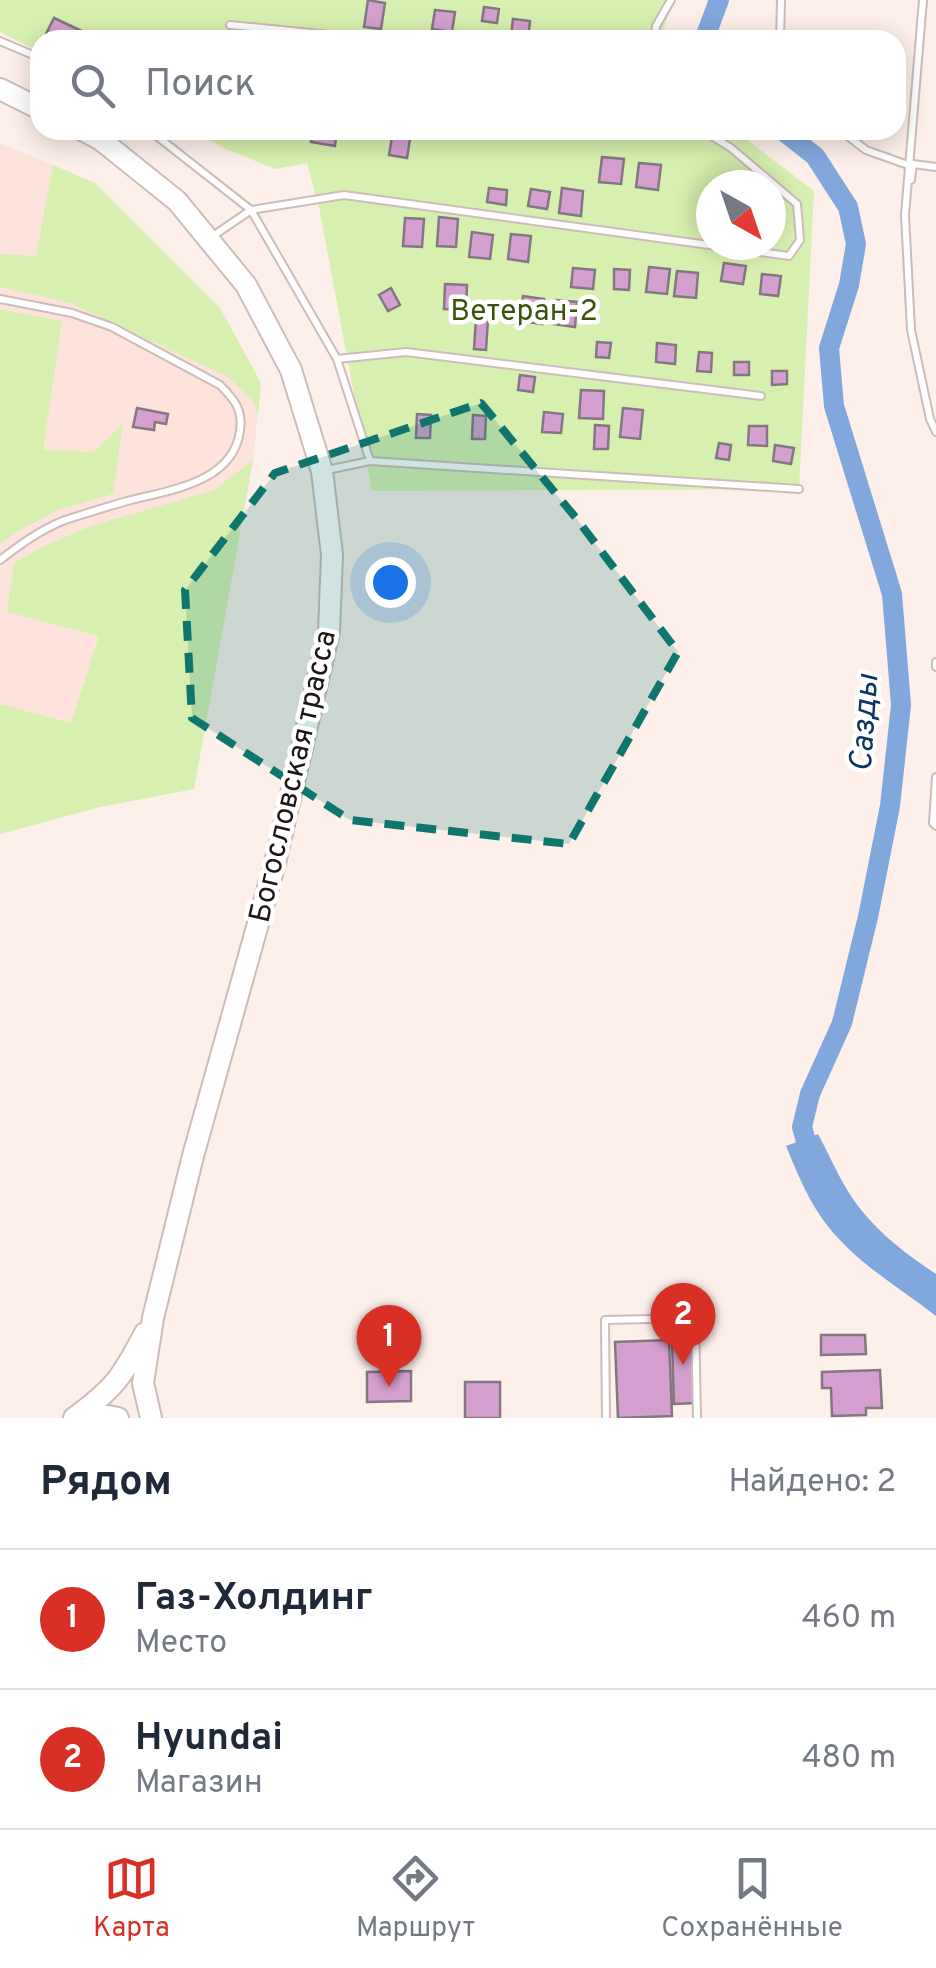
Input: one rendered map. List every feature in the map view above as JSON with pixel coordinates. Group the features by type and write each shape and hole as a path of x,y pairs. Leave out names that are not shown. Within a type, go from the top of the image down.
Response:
{"main road":[{"path":"0,89 30,98"},
{"name":"Богословская трасса","path":"101,140 178,201 246,285 291,370 322,471 332,556 329,632 275,863 192,1156 153,1318"},
{"path":"74,1418 114,1386 153,1318"},
{"path":"151,1418 143,1383 153,1318"},
{"path":"86,1418 118,1418"}],"lane":[{"path":"656,30 672,0"},
{"path":"780,30 781,0"},
{"path":"923,0 904,215 911,330 936,432"},
{"path":"230,25 280,30"},
{"path":"0,41 30,54"},
{"path":"162,140 251,210 337,359 370,460"},
{"path":"209,240 251,210 344,195 790,256 800,240 797,204 718,140"},
{"path":"853,140 866,150 910,165 936,168"},
{"path":"0,300 72,314 112,327 220,385 242,412 235,450 208,475 169,493 62,522 34,534 0,560"},
{"path":"337,359 406,352 761,396"},
{"path":"322,471 370,460 799,489"},
{"path":"936,777 932,823 936,826"},
{"path":"606,1418 605,1320 695,1318 697,1418"}],"highlighted area":[{"path":"481,403 576,518 678,652 569,844 350,820 192,718 185,590 275,473"}],"shaded area":[{"path":"0,143 95,183 220,308 261,383 253,460 194,789 100,807 0,834"}],"green space":[{"path":"0,0 673,0 663,30 30,30 30,47 0,32"},
{"name":"Ветеран-2","path":"209,140 747,140 814,191 799,489 372,491 319,207 307,163 275,169"},
{"path":"53,165 95,183 220,308 261,383 258,415 252,400 228,377 70,303 0,287 0,254 36,256"},
{"path":"0,309 62,321 43,450 93,452 123,424 113,494 58,510 0,544"},
{"path":"253,460 194,789 100,807 0,834 0,704 71,723 99,636 7,612 14,563 91,526 214,490"}],"water":[{"path":"818,1134 862,1211 897,1246 936,1274 936,1316 860,1259 821,1217 786,1146"}],"building":[{"path":"368,0 385,3 381,29 364,27"},
{"path":"484,7 499,9 497,23 482,21"},
{"path":"435,10 455,12 452,30 432,29"},
{"path":"54,18 80,30 48,30"},
{"path":"513,19 530,21 529,30 512,30"},
{"path":"311,140 336,140 335,146"},
{"path":"392,140 410,140 407,158 389,155"},
{"path":"602,157 624,159 621,184 599,182"},
{"path":"639,163 661,165 658,190 636,187"},
{"path":"489,188 507,190 506,205 487,202"},
{"path":"562,188 583,191 581,216 559,213"},
{"path":"531,189 550,192 547,209 528,206"},
{"path":"439,217 458,219 456,247 437,246"},
{"path":"405,218 424,219 422,247 403,246"},
{"path":"472,232 493,235 490,259 469,257"},
{"path":"511,234 531,236 528,262 508,259"},
{"path":"724,263 746,266 743,284 721,281"},
{"path":"649,267 670,269 667,294 646,292"},
{"path":"573,268 595,270 593,289 571,287"},
{"path":"614,269 630,270 629,290 614,289"},
{"path":"677,271 698,273 696,298 674,296"},
{"path":"762,274 781,276 778,296 760,294"},
{"path":"445,284 467,285 466,310 444,309"},
{"path":"391,288 400,305 388,311 379,295"},
{"path":"523,296 544,299 542,324 520,321"},
{"path":"556,300 577,302 575,327 553,324"},
{"path":"476,319 488,320 486,350 474,349"},
{"path":"597,342 611,343 609,358 596,357"},
{"path":"657,343 676,345 675,364 656,362"},
{"path":"699,352 712,353 711,372 697,371"},
{"path":"734,362 749,362 749,375 734,375"},
{"path":"772,371 787,371 787,384 772,385"},
{"path":"520,375 535,377 533,392 518,390"},
{"path":"581,390 604,391 603,419 579,418"},
{"path":"137,408 168,414 166,424 155,422 154,430 133,427"},
{"path":"623,408 643,410 640,439 620,437"},
{"path":"544,412 563,414 561,433 542,432"},
{"path":"417,414 431,415 430,438 416,438"},
{"path":"473,415 486,416 485,439 472,439"},
{"path":"595,425 609,426 608,449 594,449"},
{"path":"749,426 767,426 767,446 748,445"},
{"path":"719,443 731,445 729,460 716,458"},
{"path":"775,445 794,448 791,464 773,461"},
{"path":"821,1335 865,1335 866,1354 821,1355"},
{"path":"669,1340 672,1416 618,1418 615,1342"},
{"path":"694,1341 696,1403 674,1404 672,1342"},
{"path":"880,1370 882,1408 866,1408 866,1415 832,1416 831,1388 822,1388 822,1372"},
{"path":"411,1371 411,1401 367,1402 367,1372"},
{"path":"465,1382 500,1382 500,1418 465,1418"}],"waterway":[{"name":"Сазды","path":"708,30 719,0"},
{"name":"Сазды","path":"795,140 815,156 848,207 856,244 849,285 829,348 834,406 892,594 901,705 890,806 868,917 842,1023 810,1094 802,1127 812,1162"}],"place":[{"name":"Hyundai","path":"683,1365"},
{"name":"Газ-Холдинг","path":"389,1387"}]}
